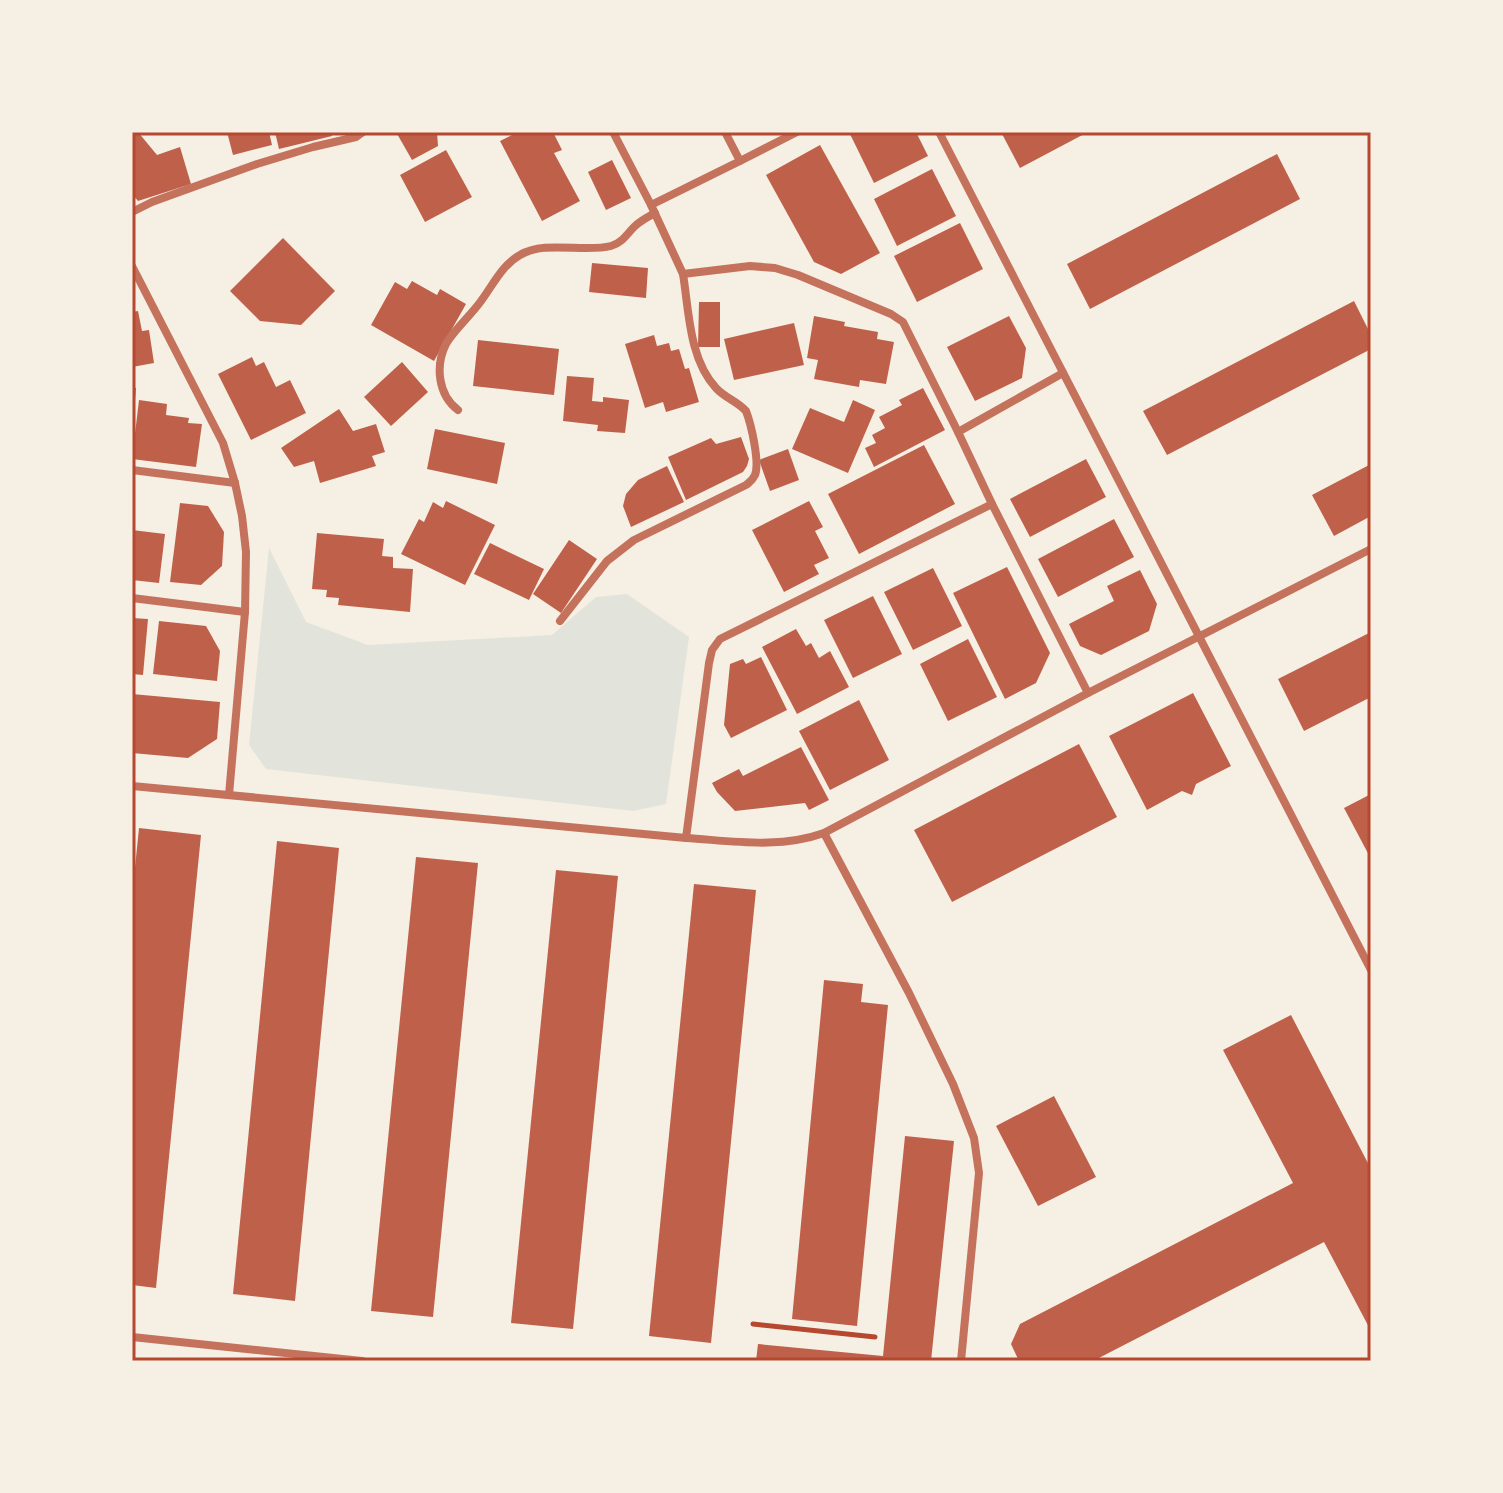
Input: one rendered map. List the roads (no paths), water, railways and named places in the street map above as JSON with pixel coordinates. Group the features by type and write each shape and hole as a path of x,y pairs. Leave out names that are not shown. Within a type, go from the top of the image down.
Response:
{"street":[{"path":"132,212 257,164 356,137 363,132"},
{"path":"560,621 607,561 620,550 634,540 746,485 755,475 746,411 718,390 701,365 683,274 613,132"},
{"path":"725,132 740,161"},
{"path":"458,410 448,401 440,381 440,365 446,345 505,267 522,254 539,248 612,246 653,209 797,132"},
{"path":"939,132 1371,970"},
{"path":"132,266 223,443 242,516 246,552 245,612 229,795"},
{"path":"683,274 750,266 775,268 891,314 903,322 1088,693"},
{"path":"958,432 1063,373"},
{"path":"132,470 235,483"},
{"path":"686,838 709,663 715,644 992,504"},
{"path":"132,786 686,838 777,843 806,839 824,833 1088,693 1371,549"},
{"path":"132,598 245,612"},
{"path":"824,833 909,993 953,1084 974,1138 979,1173 961,1361"},
{"path":"132,1337 362,1361"}]}
